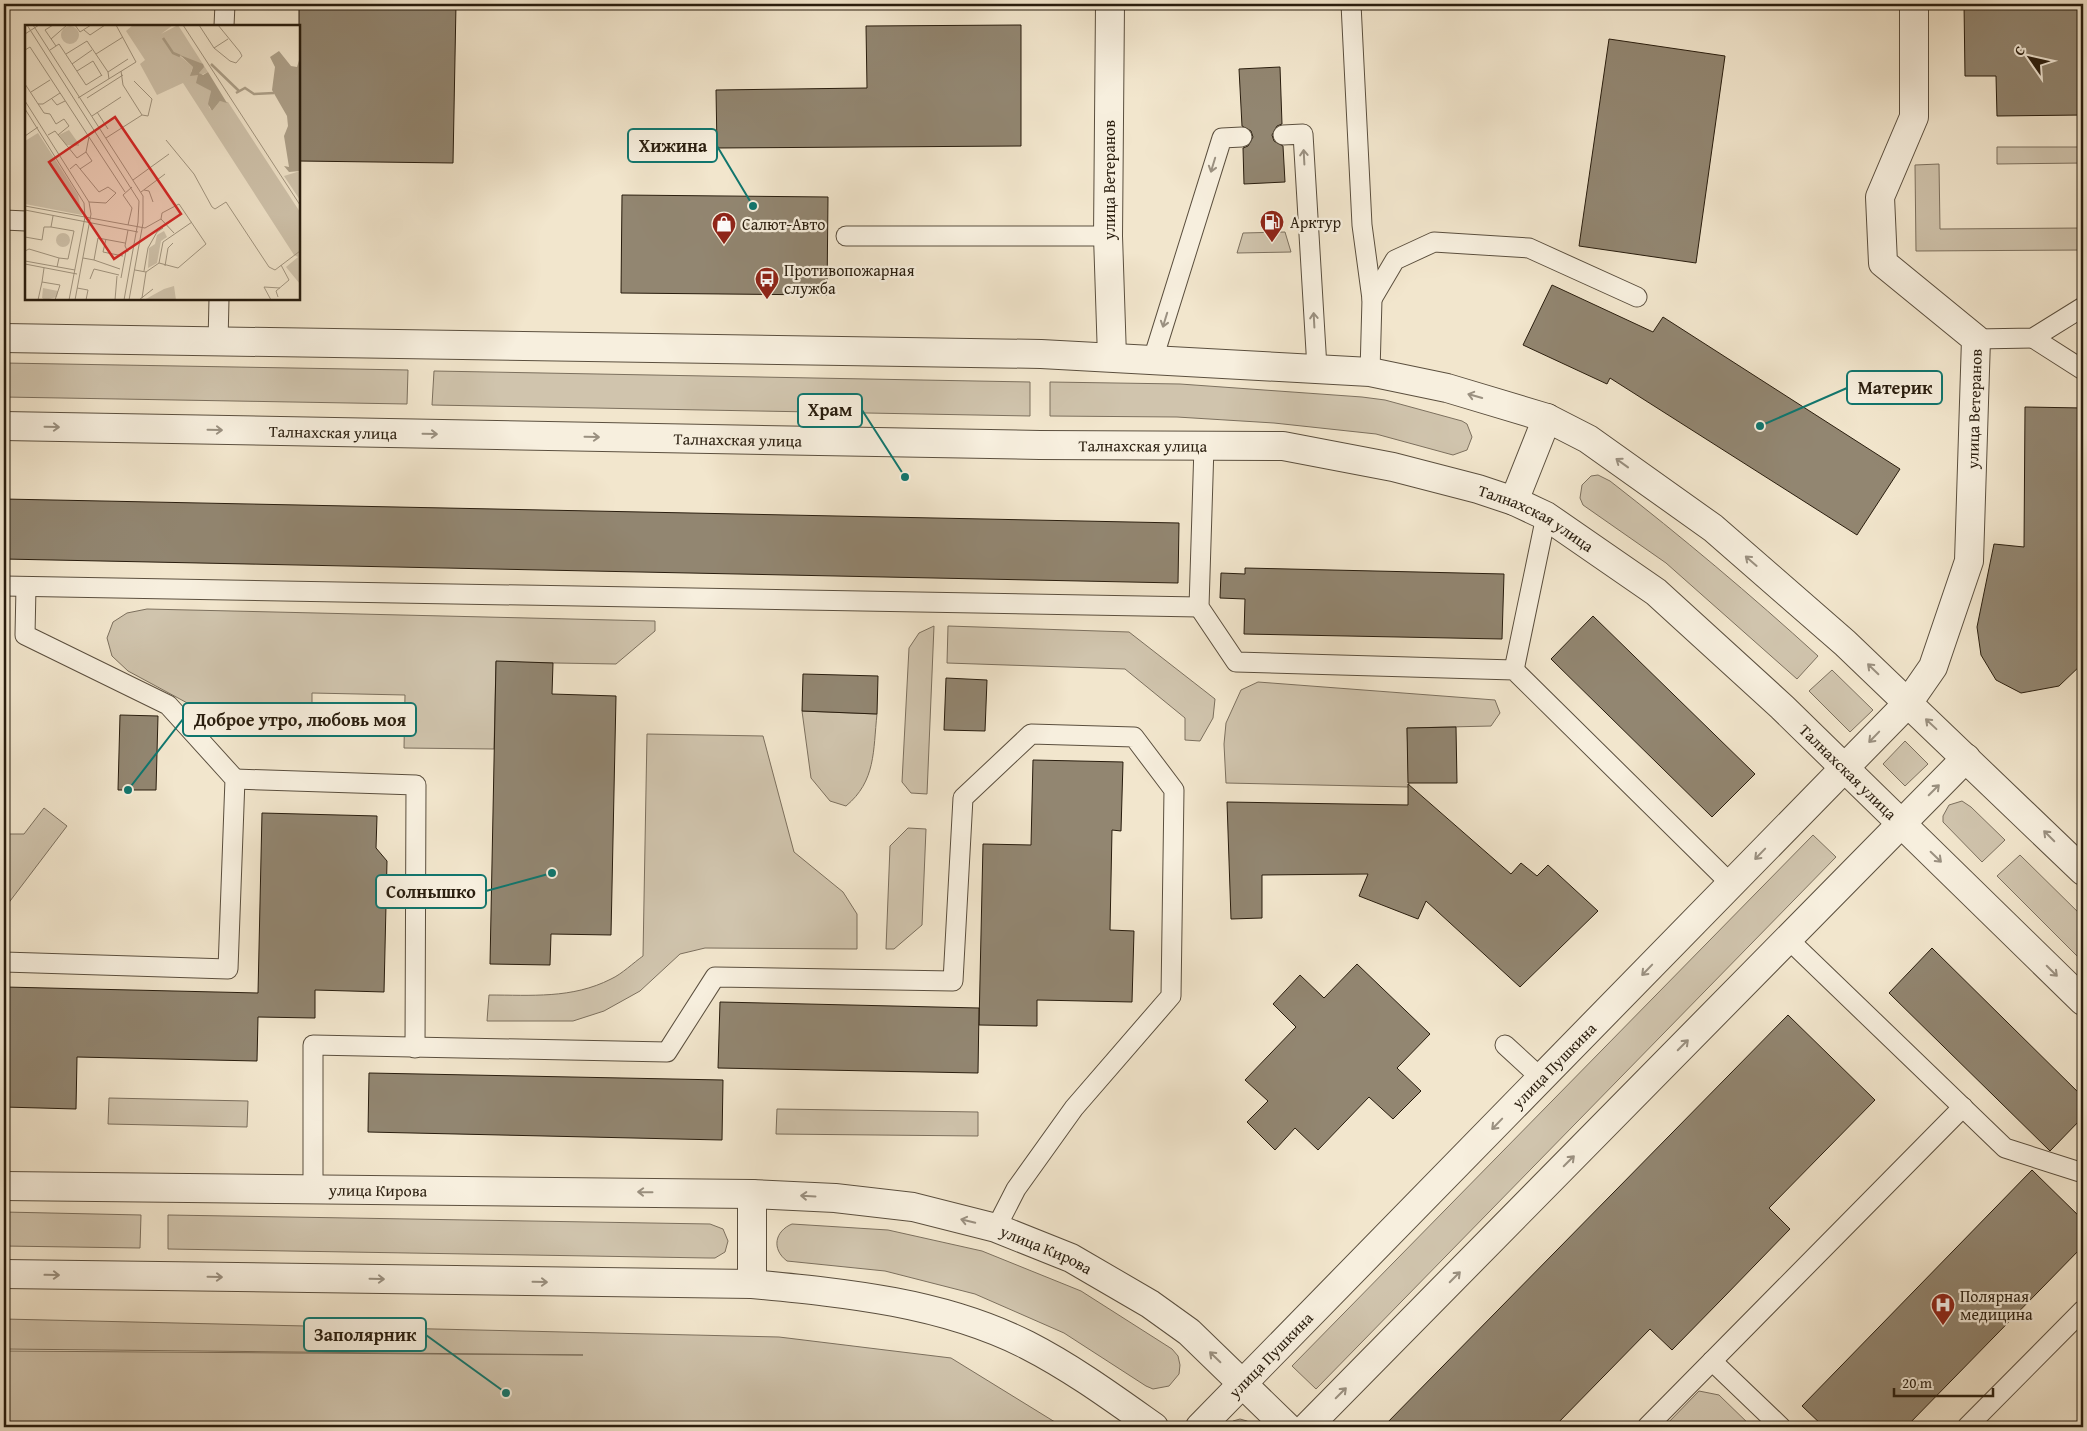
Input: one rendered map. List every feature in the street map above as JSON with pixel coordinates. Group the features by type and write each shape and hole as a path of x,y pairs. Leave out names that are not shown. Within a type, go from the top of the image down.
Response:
{"street":[{"name":"улица Ветеранов","path":"1110,4 1108,236 1112,357"},
{"name":"улица Ветеранов","path":"1908,703 1933,667 1969,561 1976,339 1883,263 1880,197 1914,117 1914,4"},
{"path":"4,338 1041,354 1370,372 1447,388 1547,418 1588,439 1713,528 1845,643 2083,871"},
{"path":"1514,501 1547,418"},
{"name":"Талнахская улица","path":"4,426 917,444 1283,446 1393,467 1478,489 1514,501 1546,516 1656,592 1844,768 2083,1001"},
{"name":"улица Пушкина","path":"1200,1427 1908,703"},
{"path":"1307,1427 1966,758"},
{"name":"улица Кирова","path":"4,1186 752,1194 835,1198 913,1207 996,1228 1071,1258 1150,1304 1189,1332 1287,1427"},
{"path":"752,1194 752,1284"},
{"path":"4,1274 752,1284 821,1290 890,1300 960,1318 1026,1345 1098,1386 1154,1427"}],"lane":[{"path":"224,25 225,4"},
{"path":"1351,4 1362,224 1372,299 1370,372"},
{"path":"1283,135 1303,134 1317,368"},
{"path":"1153,359 1222,138 1242,137"},
{"path":"4,220 25,221"},
{"path":"846,236 1108,236"},
{"path":"1372,299 1394,260 1434,242 1528,248 1637,297"},
{"path":"218,342 219,300"},
{"path":"1976,339 2033,338 2083,307"},
{"path":"2033,338 2083,370"},
{"path":"1204,446 1199,607 1236,662 1514,670 1731,884"},
{"path":"1514,670 1546,516"},
{"path":"4,586 1199,607"},
{"path":"4,962 228,969 234,779 168,705 25,635 26,587"},
{"path":"313,1189 313,1045 667,1052 715,977 953,981 963,798 1031,734 1134,738 1174,790 1171,996 1074,1108 1016,1189 996,1228"},
{"path":"234,779 416,784 416,1048"},
{"path":"1788,939 2005,1148 2083,1173"},
{"path":"1505,1045 1541,1078"},
{"path":"1647,1427 1963,1107"},
{"path":"1967,1427 2083,1310"},
{"path":"1712,1361 1781,1427"}],"shaded area":[{"path":"1997,147 2083,147 2083,163 1997,164"},
{"path":"1939,164 1940,229 2083,228 2083,250 1916,251 1915,165"},
{"path":"1285,232 1291,252 1237,253 1243,233"},
{"path":"4,363 408,370 407,404 4,397"},
{"path":"434,371 1030,382 1030,416 432,405"},
{"path":"1050,382 1180,384 1362,397 1385,400 1462,421 1467,424 1472,437 1467,450 1453,455 1376,434 1274,423 1177,417 1050,416"},
{"path":"1598,475 1610,481 1690,545 1818,656 1797,679 1666,563 1583,505 1580,498 1582,485 1591,476"},
{"path":"147,609 655,621 655,631 616,664 496,662 494,749 404,748 405,695 312,693 312,708 191,705 128,671 112,656 107,638 113,622 127,613"},
{"path":"934,626 927,794 911,793 902,782 909,648 919,633"},
{"path":"948,626 1129,632 1215,699 1213,718 1200,741 1185,740 1185,718 1125,669 947,663"},
{"path":"1832,670 1873,710 1850,732 1809,691"},
{"path":"1258,682 1495,700 1500,713 1491,726 1407,728 1409,787 1226,783 1224,744 1226,723 1241,690"},
{"path":"802,711 877,714 873,753 868,776 856,796 846,806 830,801 811,778"},
{"path":"647,734 763,736 794,852 843,892 857,914 857,949 705,948 680,954 640,991 604,1011 573,1021 487,1021 489,995 536,995 581,990 615,977 643,956"},
{"path":"1905,741 1928,764 1905,786 1883,764"},
{"path":"1962,801 1971,807 2005,840 1982,862 1943,822 1943,816 1949,805"},
{"path":"44,808 67,826 4,909 4,834 24,834"},
{"path":"908,828 926,829 922,925 894,949 886,949 890,846"},
{"path":"1813,835 1836,857 1316,1389 1292,1366"},
{"path":"2020,855 2083,917 2083,962 1997,876"},
{"path":"109,1098 248,1101 247,1127 108,1124"},
{"path":"777,1109 978,1112 978,1136 776,1134"},
{"path":"4,1212 141,1215 140,1248 4,1246"},
{"path":"168,1215 710,1224 723,1229 728,1241 725,1252 715,1258 168,1249"},
{"path":"792,1224 888,1230 982,1251 1081,1291 1172,1349 1178,1356 1179,1374 1169,1386 1153,1389 1064,1333 975,1294 885,1271 787,1261 779,1251 777,1241 782,1231"},
{"path":"4,1319 779,1337 951,1358 1063,1427 4,1427 4,1351 583,1355 4,1349"},
{"path":"1699,1391 1719,1395 1752,1427 1664,1427"},
{"path":"1240,1419 1256,1427 1226,1427 1233,1421"}],"building":[{"path":"299,4 456,4 453,163 300,161"},
{"path":"1964,4 2083,4 2083,115 1997,116 1996,76 1965,76"},
{"path":"1021,25 1021,146 717,148 716,90 867,88 866,26"},
{"path":"1609,39 1725,56 1696,263 1579,246"},
{"path":"1280,67 1282,124 1277,126 1272,135 1274,141 1283,146 1285,182 1244,184 1243,148 1248,146 1253,137 1251,131 1242,126 1239,69"},
{"name":"Салют-Авто","path":"622,195 828,197 827,295 621,293"},
{"path":"1552,285 1653,332 1663,317 1900,469 1857,535 1610,378 1607,384 1523,345"},
{"path":"2025,407 2083,408 2083,663 2059,686 2021,693 1996,680 1981,655 1977,627 1994,544 2024,547"},
{"path":"4,499 1179,523 1178,583 4,559"},
{"path":"1245,568 1504,574 1502,639 1244,634 1245,599 1220,598 1221,573 1245,574"},
{"path":"1593,616 1755,774 1712,817 1551,659"},
{"path":"496,661 553,663 552,694 616,696 611,935 551,934 550,965 490,964"},
{"path":"803,674 878,676 877,714 802,711"},
{"path":"946,678 987,680 985,731 944,730"},
{"path":"120,715 158,716 156,790 118,790"},
{"path":"1456,727 1457,783 1408,783 1407,728"},
{"path":"1033,760 1123,762 1121,831 1112,830 1110,930 1134,931 1132,1002 1037,1000 1037,1026 979,1025 983,844 1031,845"},
{"path":"1408,784 1511,874 1521,863 1537,876 1548,865 1598,911 1520,987 1426,901 1418,919 1359,896 1368,874 1262,875 1262,918 1231,919 1227,802 1408,805"},
{"path":"262,813 377,816 376,848 387,861 384,992 315,990 315,1018 258,1017 257,1061 77,1057 76,1109 4,1107 5,987 258,993"},
{"path":"1932,948 2083,1097 2083,1117 2050,1151 1889,993"},
{"path":"1357,964 1430,1034 1397,1068 1421,1091 1393,1119 1369,1097 1318,1150 1295,1128 1275,1150 1247,1122 1268,1101 1245,1080 1296,1027 1273,1004 1300,975 1324,998"},
{"path":"720,1002 979,1008 978,1073 718,1068"},
{"path":"1788,1015 1875,1100 1769,1208 1790,1229 1672,1350 1650,1329 1554,1427 1383,1427"},
{"path":"369,1073 723,1080 722,1140 368,1132"},
{"name":"Полярная медицина","path":"2032,1170 2083,1220 2083,1246 1906,1427 1824,1427 1802,1406"}],"place":[{"name":"Хижина","path":"753,206"},
{"name":"Арктур","path":"1272,243"},
{"name":"Салют-Авто","path":"724,245"},
{"name":"Противопожарная служба","path":"767,300"},
{"name":"Материк","path":"1760,426"},
{"name":"Храм","path":"905,477"},
{"name":"Доброе утро, любовь моя","path":"128,790"},
{"name":"Солнышко","path":"552,873"},
{"name":"Полярная медицина","path":"1943,1326"},
{"name":"Заполярник","path":"506,1393"}]}
